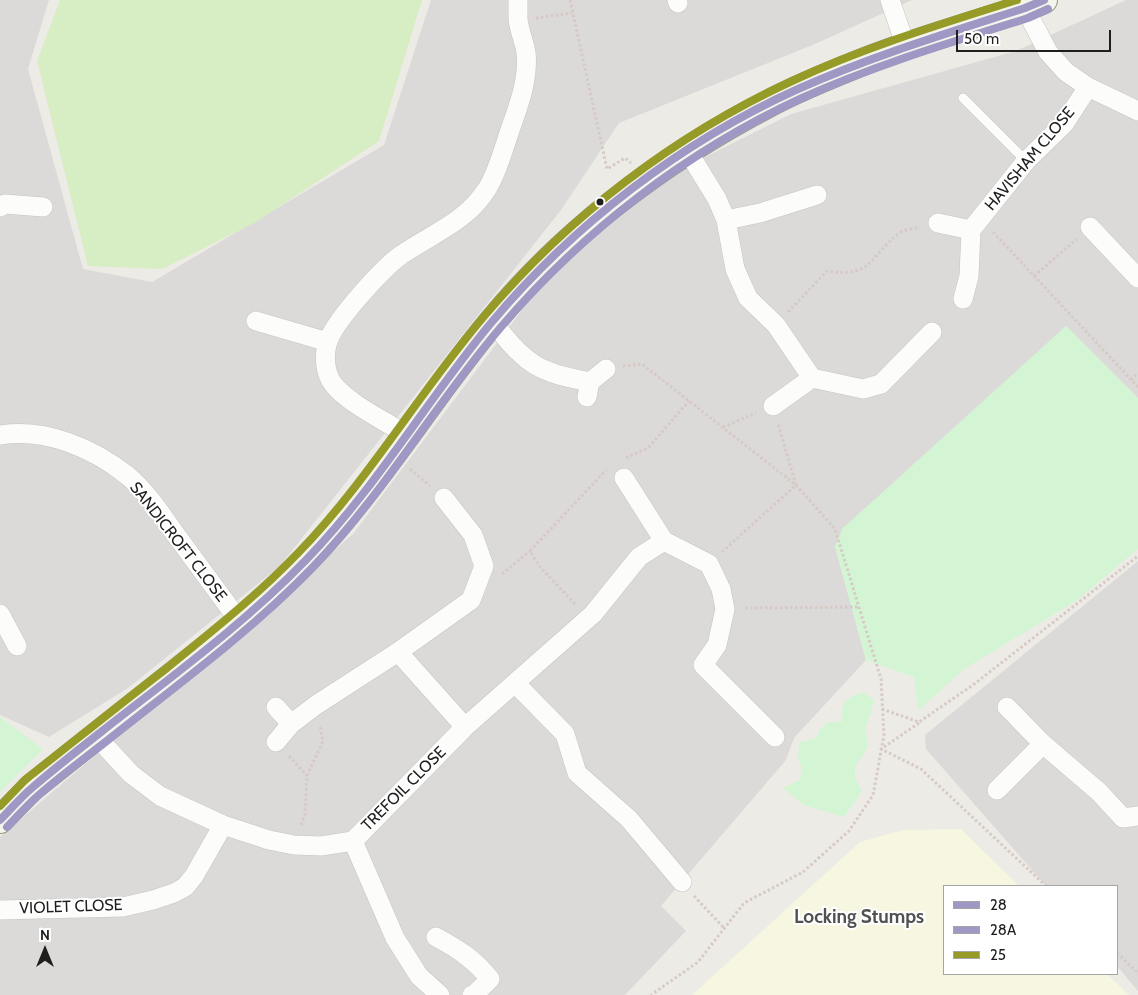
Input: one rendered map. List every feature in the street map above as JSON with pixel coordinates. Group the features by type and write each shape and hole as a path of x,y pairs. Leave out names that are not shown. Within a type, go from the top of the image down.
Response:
{"street":[{"path":"400,445 344,396 332,382 327,372 325,357 328,342 335,327 380,273 402,255 442,231 471,209 488,188 499,164 524,89 526,52 518,20 518,0"},
{"path":"890,0 906,47"},
{"path":"0,820 30,788 240,622 299,568 329,535 400,445 492,321 552,255 644,179 687,150 772,102 846,69 1034,4 1048,52 1066,72 1088,87 1138,111"},
{"name":"HAVISHAM CLOSE","path":"976,224 1026,161 1064,124 1088,87"},
{"path":"687,150 717,199 726,220 735,269 748,298 776,325 812,378 863,389 881,384 932,332"},
{"path":"726,220 760,213 817,196"},
{"path":"0,207 5,204 43,206"},
{"path":"938,223 976,224 969,276 962,299"},
{"path":"1090,227 1138,278"},
{"path":"256,321 328,342"},
{"path":"492,321 521,354 533,364 588,389 606,369"},
{"path":"773,406 812,378"},
{"name":"SANDICROFT CLOSE","path":"0,435 13,433 42,435 68,443 99,456 129,477 153,503 240,622"},
{"path":"617,468 664,541 709,564 721,589 725,608 718,645 703,665 775,737"},
{"path":"276,742 291,724 316,705 398,652 470,600 484,566 473,535 444,498"},
{"name":"TREFOIL CLOSE","path":"95,735 131,774 160,796 223,825 269,840 294,845 321,846 354,840 465,728 589,618 639,557 664,541"},
{"path":"0,614 18,646"},
{"path":"398,652 465,728"},
{"path":"515,683 565,734 578,773 629,819 682,882"},
{"path":"276,707 291,724"},
{"path":"1006,707 1043,744 1099,792 1123,818 1138,816"},
{"path":"997,790 1043,744"},
{"name":"VIOLET CLOSE","path":"0,910 123,907 174,893 185,887 194,876 223,825"},
{"path":"354,840 395,938 419,976 440,995"},
{"path":"436,937 461,951 479,965 490,979 476,994 472,995"}],"lane":[{"path":"962,98 1026,161"}],"path":[{"path":"570,0 607,169 625,158 634,166"},
{"path":"518,20 572,13"},
{"path":"776,325 827,271 844,274 860,271 902,231 938,223"},
{"path":"976,224 1034,276 1138,387"},
{"path":"1034,276 1090,227"},
{"path":"606,369 642,364 796,485 835,529 881,679 884,735 873,794 849,831 803,872 744,903 698,962 651,995"},
{"path":"1131,380 1138,373"},
{"path":"589,618 539,566 530,551 617,468 648,448 689,401"},
{"path":"722,427 773,406 796,485"},
{"path":"400,445 444,498"},
{"path":"709,564 796,485"},
{"path":"881,748 973,685 1138,556"},
{"path":"725,608 859,607"},
{"path":"294,845 305,814 307,776 323,741 316,705"},
{"path":"882,710 919,722"},
{"path":"276,742 307,776"},
{"path":"881,748 922,769 1045,885"},
{"path":"682,882 724,928"},
{"path":"1118,954 1138,972"}],"shaded area":[{"path":"0,0 49,0 28,69 83,269 152,282 384,145 431,0 912,0 815,44 619,123 561,210 280,566 128,688 49,737 0,715"},
{"path":"1126,0 1138,0 1138,398 1066,326 835,546 866,660 794,738 786,760 661,906 686,931 625,995 0,995 0,837 353,534 546,278 675,172 791,114 1016,51"},
{"path":"1138,561 1138,991 1118,967 1118,885 1045,885 926,749 925,735"},
{"path":"961,829 1018,885 943,885 943,975 1108,975 1129,995 692,995 860,842 903,830"}],"green space":[{"path":"60,0 422,0 379,141 256,222 162,269 88,266 37,61"},
{"path":"1066,326 1138,398 1138,549 1076,601 964,669 918,711 914,677 866,660 835,546 843,528"},
{"path":"863,692 874,700 865,728 868,745 864,754 855,765 855,778 862,791 844,817 804,805 783,788 800,780 802,770 798,757 799,743 816,738 819,730 828,722 842,722 842,709 845,702"},
{"path":"0,717 43,749 0,792"}],"transit line":[{"name":"25","path":"0,806 25,780 167,668 251,598 298,553 348,496 462,343 486,314 518,278 588,211 666,153 706,126 749,102 847,57 1017,0"},
{"name":"28","path":"0,820 24,795 50,773 232,628 282,584 306,560 355,503 491,323 558,252 594,219 632,189 671,160 712,134 798,89 882,55 1044,0"},
{"name":"28A","path":"7,827 48,787 187,678 288,592 338,540 363,510 477,356 501,327 566,258 639,196 678,168 718,143 759,119 802,98 886,65 1028,18 1048,9"}],"district":[{"name":"Locking Stumps","path":"859,917"}]}
